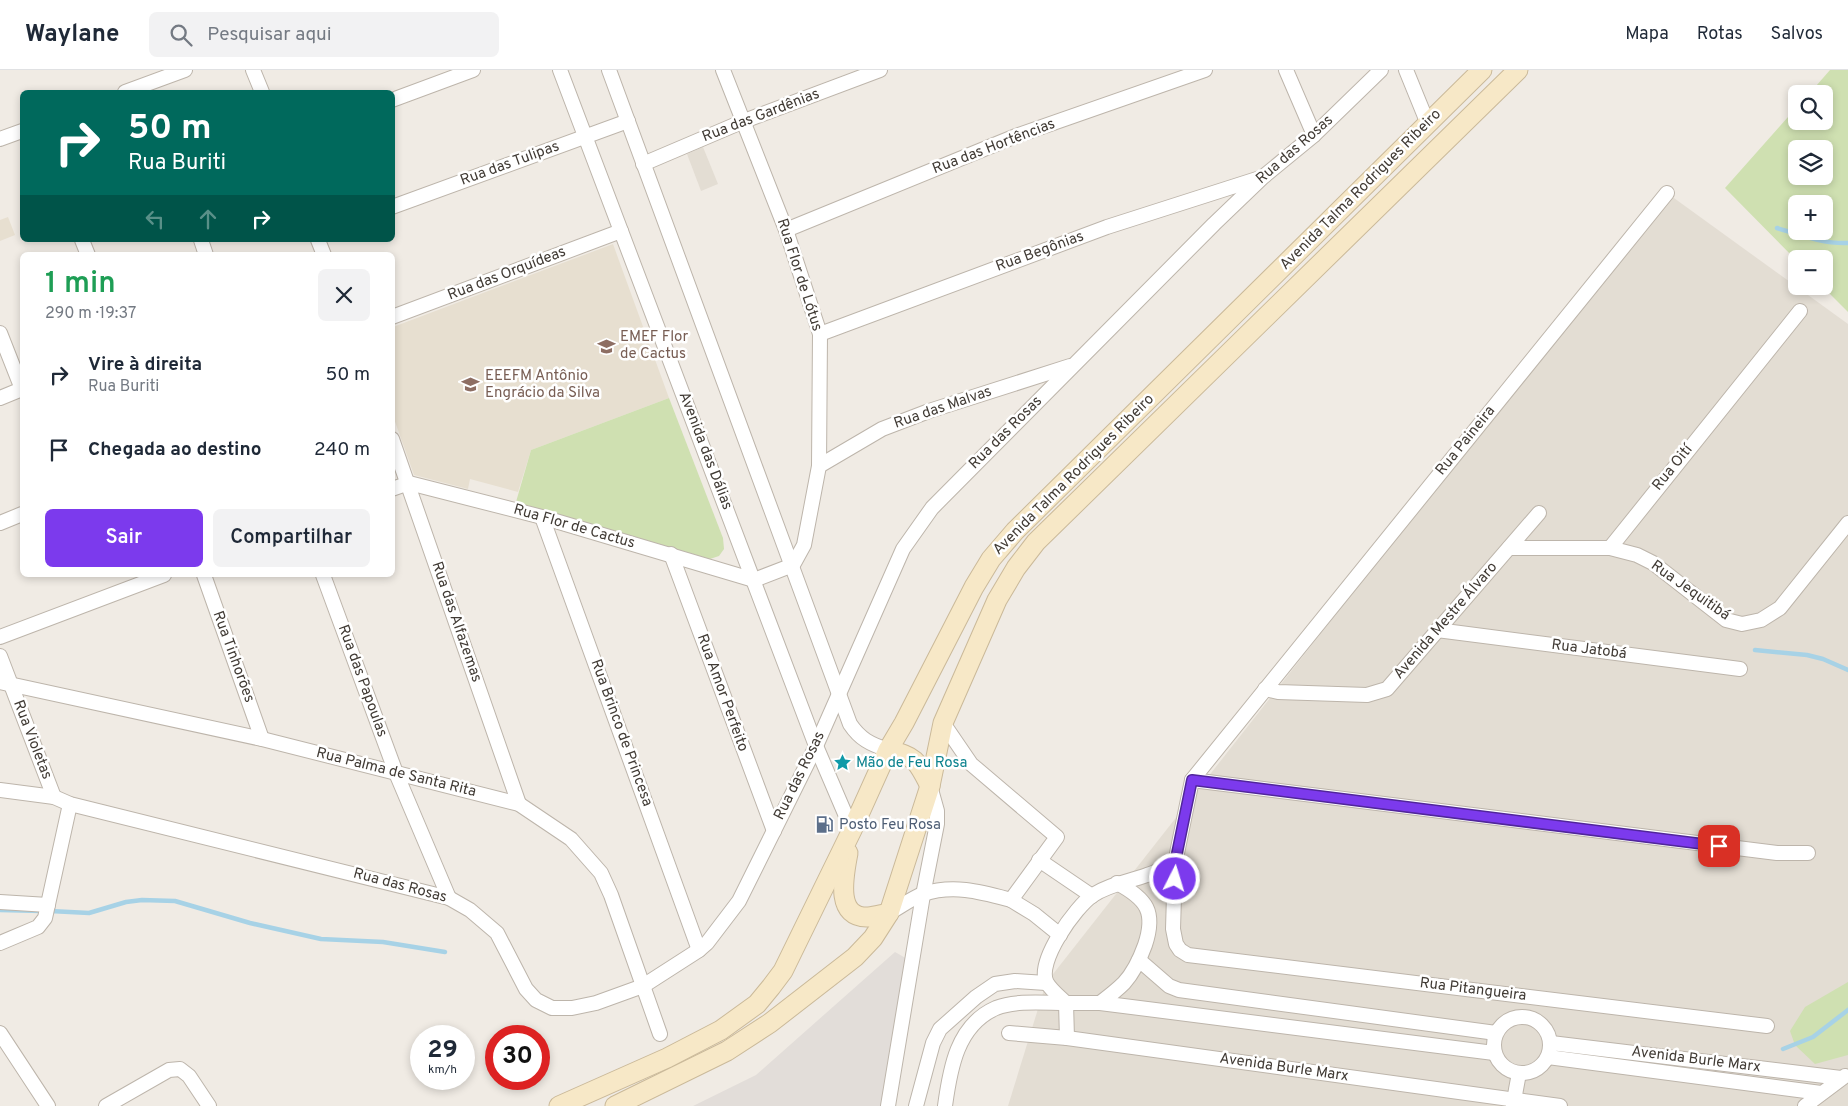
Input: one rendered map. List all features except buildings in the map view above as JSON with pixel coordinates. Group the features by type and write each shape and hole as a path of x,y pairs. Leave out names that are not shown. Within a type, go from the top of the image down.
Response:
{"main road":[{"name":"Avenida Talma Rodrigues Ribeiro","path":"559,1106 667,1058 721,1030 757,1004 783,971 852,830 888,750 904,724 974,587 991,559 1015,531 1482,70"},
{"name":"Avenida Talma Rodrigues Ribeiro","path":"615,1106 727,1050 770,1024 855,957 873,938 889,913 930,786 943,723 997,600 1016,568 1036,542 1518,70"},
{"path":"888,750 912,757 920,766 930,786"},
{"path":"852,830 843,881 843,895 848,909 856,915 868,917 889,913"}],"street":[{"path":"144,89 186,70"},
{"path":"253,70 261,90"},
{"path":"395,99 473,70"},
{"name":"Avenida das Dálias","path":"560,70 816,746 852,830"},
{"path":"609,70 850,724 856,734 865,742 888,750"},
{"name":"Rua Flor de Lótus","path":"723,70 786,230 820,334 819,466 804,545 793,565"},
{"name":"Rua das Gardênias","path":"643,164 744,121 880,70"},
{"name":"Rua das Hortências","path":"786,230 1016,136 1205,70"},
{"path":"1286,70 1314,135"},
{"name":"Rua das Rosas","path":"0,790 54,797 70,804 449,898 470,910 497,934 526,989 536,1000 552,1008 572,1008 596,1003 643,986 707,943 738,901 816,746 903,549 932,508 1206,231 1263,177 1314,135 1381,70"},
{"path":"1406,70 1428,124"},
{"name":"Rua das Tulipas","path":"395,206 628,121"},
{"path":"0,139 20,132"},
{"name":"Rua Begônias","path":"820,334 1107,227 1263,177"},
{"name":"Rua Paineira","path":"1265,689 1667,193"},
{"name":"Rua das Orquídeas","path":"395,316 621,231"},
{"name":"Rua Oití","path":"1610,548 1800,310"},
{"path":"0,334 20,384"},
{"name":"Rua das Malvas","path":"819,466 890,426 929,411 1073,365"},
{"path":"0,398 20,390"},
{"name":"Rua das Alfazemas","path":"395,447 519,804"},
{"path":"395,488 409,483"},
{"name":"Rua Flor de Cactus","path":"409,483 542,517 754,580"},
{"name":"Avenida Mestre Álvaro","path":"1265,689 1278,692 1367,695 1387,689 1539,513"},
{"path":"0,523 20,515"},
{"name":"Rua Brinco de Princesa","path":"542,517 699,950"},
{"name":"Rua Jequitibá","path":"1610,548 1637,555 1653,563 1726,620 1742,624 1761,620 1780,608 1848,523"},
{"path":"1509,548 1610,548"},
{"name":"Rua Amor Perfeito","path":"671,554 774,831"},
{"path":"754,580 793,565"},
{"path":"0,636 159,577"},
{"name":"Rua Tinhorões","path":"205,577 262,738"},
{"name":"Rua das Papoulas","path":"323,577 396,773 449,898"},
{"name":"Rua Jatobá","path":"1437,630 1740,669"},
{"name":"Rua Violetas","path":"0,656 5,682 54,797"},
{"name":"Rua Palma de Santa Rita","path":"5,682 262,738 519,804 571,839 601,873 660,1034"},
{"path":"1067,1038 1066,1003 1046,983 1045,971 1060,935 1077,910 1092,896 1117,883 1147,876 1175,863 1192,780 1265,689"},
{"path":"943,723 971,764 1057,837 1011,900"},
{"path":"1192,780 1768,852 1808,853"},
{"path":"888,1106 923,894 937,824 937,811 930,786"},
{"path":"0,943 38,927 47,910 70,804"},
{"path":"1039,860 1092,896"},
{"name":"Rua Pitangueira","path":"1175,863 1173,929 1176,944 1180,950 1188,954 1767,1026"},
{"path":"1143,902 1147,876"},
{"path":"1100,1003 1124,982 1139,960 1150,928 1150,917 1143,902 1132,891 1117,883"},
{"path":"889,913 923,894 962,889 975,890 1011,900 1034,914 1060,935"},
{"path":"0,902 47,910"},
{"path":"1139,960 1169,986 1179,990 1496,1033"},
{"path":"916,1106 933,1044 940,1029 976,997 995,984 1015,981 1046,983"},
{"path":"1528,1017 1530,998"},
{"path":"945,1106 950,1073 958,1047 965,1035 977,1020 997,1008 1015,1004 1100,1003 1494,1053"},
{"path":"1518,1016 1528,1017 1543,1025 1551,1043 1548,1057 1538,1068 1529,1072 1519,1073 1504,1067 1494,1053 1494,1043 1496,1033 1501,1025 1509,1019 1518,1016"},
{"path":"0,1033 48,1106"},
{"name":"Avenida Burle Marx","path":"1009,1033 1067,1038 1513,1103 1560,1106"},
{"name":"Avenida Burle Marx","path":"1551,1043 1844,1077"},
{"name":"Avenida Burle Marx","path":"1548,1057 1821,1093"},
{"path":"106,1106 170,1070 180,1069 189,1076 208,1106"},
{"path":"1513,1103 1519,1073"},
{"name":"Avenida Burle Marx","path":"1805,1106 1844,1077"}],"shaded area":[{"path":"703,147 718,184 701,191 687,154"},
{"path":"1667,193 1788,281 1788,295 1808,295 1848,324 1848,1106 1008,1106 1046,983"},
{"path":"8,217 15,235 0,241 0,220"},
{"name":"EEEFM Antônio Engrácio da Silva","path":"613,244 669,398 531,450 518,492 470,479 468,489 414,475 395,422 395,326"},
{"path":"895,952 909,960 885,1106 693,1106 756,1075"}],"green space":[{"path":"1830,70 1848,70 1848,312 1831,295 1833,295 1833,250 1788,250 1788,252 1725,188 1788,117 1788,130 1833,130 1833,85 1817,85"},
{"path":"669,398 723,538 724,549 719,556 710,559 516,502 531,450"},
{"path":"1848,982 1848,1055 1815,1064 1795,1045 1790,1031 1805,1007"}],"waterway":[{"path":"1777,228 1821,241 1848,243"},
{"path":"1755,650 1807,655 1823,659 1848,670"},
{"path":"50,911 89,913 126,902 142,900 175,901 250,923 321,939 383,942 445,952"},
{"path":"0,910 42,911"},
{"path":"1783,1049 1813,1037 1848,1010"}],"place":[{"name":"EMEF Flor de Cactus","path":"606,346"},
{"name":"EEEFM Antônio Engrácio da Silva","path":"471,385"},
{"name":"Mão de Feu Rosa","path":"842,763"},
{"name":"Posto Feu Rosa","path":"825,825"}],"route":[{"path":"1175,879 1175,863 1192,780 1719,846"}]}
